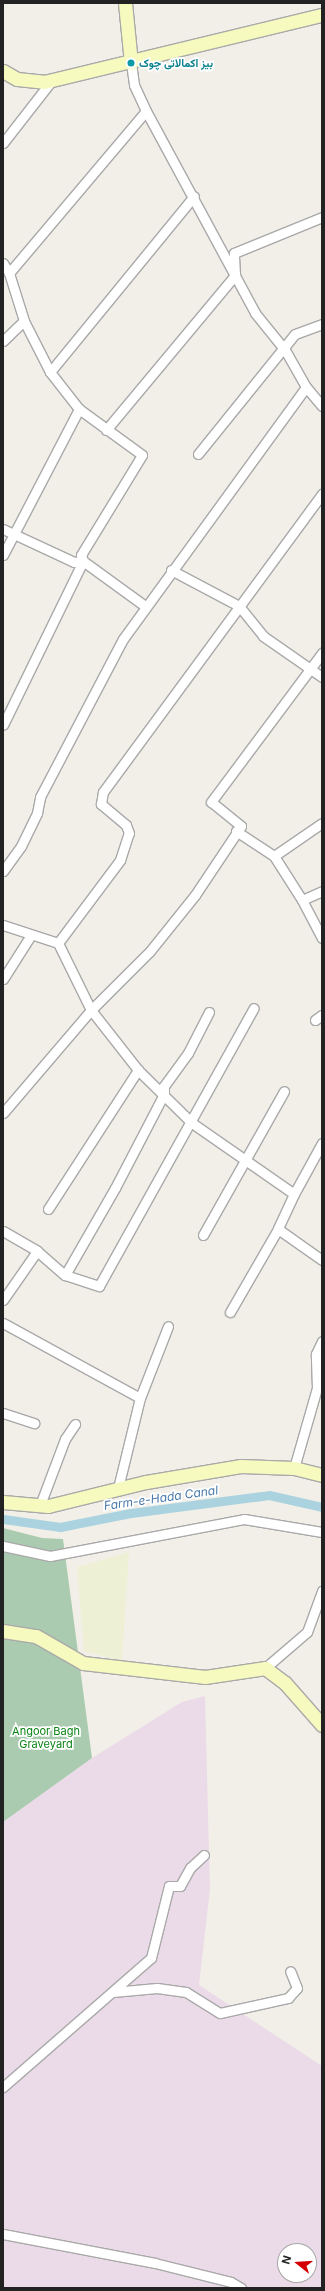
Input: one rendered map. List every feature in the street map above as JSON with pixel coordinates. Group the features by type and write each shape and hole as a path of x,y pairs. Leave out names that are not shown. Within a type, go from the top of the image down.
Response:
{"street":[{"path":"125,3 134,85 146,111 194,196 255,313 285,350 306,387 322,406"},
{"path":"3,70 17,80 44,82 131,63 322,15"},
{"path":"3,143 52,80"},
{"path":"9,273 146,111"},
{"path":"50,372 194,196"},
{"path":"106,430 235,275 234,253 322,217"},
{"path":"3,263 9,273 24,321 50,372 79,409 142,455 81,555 83,561 145,606"},
{"path":"3,341 24,321"},
{"path":"198,454 285,350 295,334 322,324"},
{"path":"3,871 21,846 37,813 40,797 123,639 171,570 306,387"},
{"path":"3,555 79,409"},
{"path":"58,943 120,860 129,833 126,825 100,804 103,792 322,494"},
{"path":"3,529 74,562 83,561"},
{"path":"3,725 83,561"},
{"path":"171,570 239,606 263,636 322,677"},
{"path":"3,1113 91,1010 150,951 195,896 240,826 211,802 322,653"},
{"path":"274,856 322,823"},
{"path":"236,831 274,856 302,900 322,938"},
{"path":"302,900 322,891"},
{"path":"3,925 58,943 91,1010 138,1070 192,1123 245,1162 294,1194"},
{"path":"3,979 31,935"},
{"path":"5,1236 37,1251 65,1275 99,1286 192,1123 254,1008"},
{"path":"65,1275 115,1188 164,1094 164,1086 188,1053 209,1012"},
{"path":"48,1209 138,1070"},
{"path":"203,1235 284,1091"},
{"path":"230,1312 278,1228 294,1194 322,1144"},
{"path":"278,1228 322,1260"},
{"path":"3,1300 37,1251"},
{"path":"3,1323 140,1398"},
{"path":"118,1488 140,1398 168,1326"},
{"path":"294,1468 317,1388 316,1354 322,1341"},
{"path":"3,1413 34,1423"},
{"path":"40,1505 65,1439 76,1424"},
{"path":"3,1502 48,1506 118,1488 241,1466 294,1468 322,1475"},
{"path":"3,1546 50,1556 244,1519 322,1532"},
{"path":"3,1631 36,1636 83,1664 205,1677 265,1668 307,1632 322,1591"},
{"path":"265,1668 285,1683 322,1726"},
{"path":"3,2087 151,1958 169,1886 180,1886 190,1868 204,1855"},
{"path":"113,1992 157,1988 186,1992 220,2013 288,1998 297,1988 290,1971"},
{"path":"3,2234 155,2263 231,2282 241,2288"}],"shaded area":[{"path":"205,1696 210,1889 199,1985 322,2066 322,2288 3,2288 3,1822 92,1758 182,1702"}],"green space":[{"name":"Angoor Bagh Graveyard","path":"3,1528 42,1538 63,1539 92,1758 3,1822"},
{"path":"129,1552 122,1661 84,1651 77,1567"}],"waterway":[{"name":"Farm-e-Hada Canal","path":"3,1519 60,1527 131,1513 269,1495 322,1507"}],"place":[{"name":"بیز اکمالاتی چوک","path":"131,63"}]}
